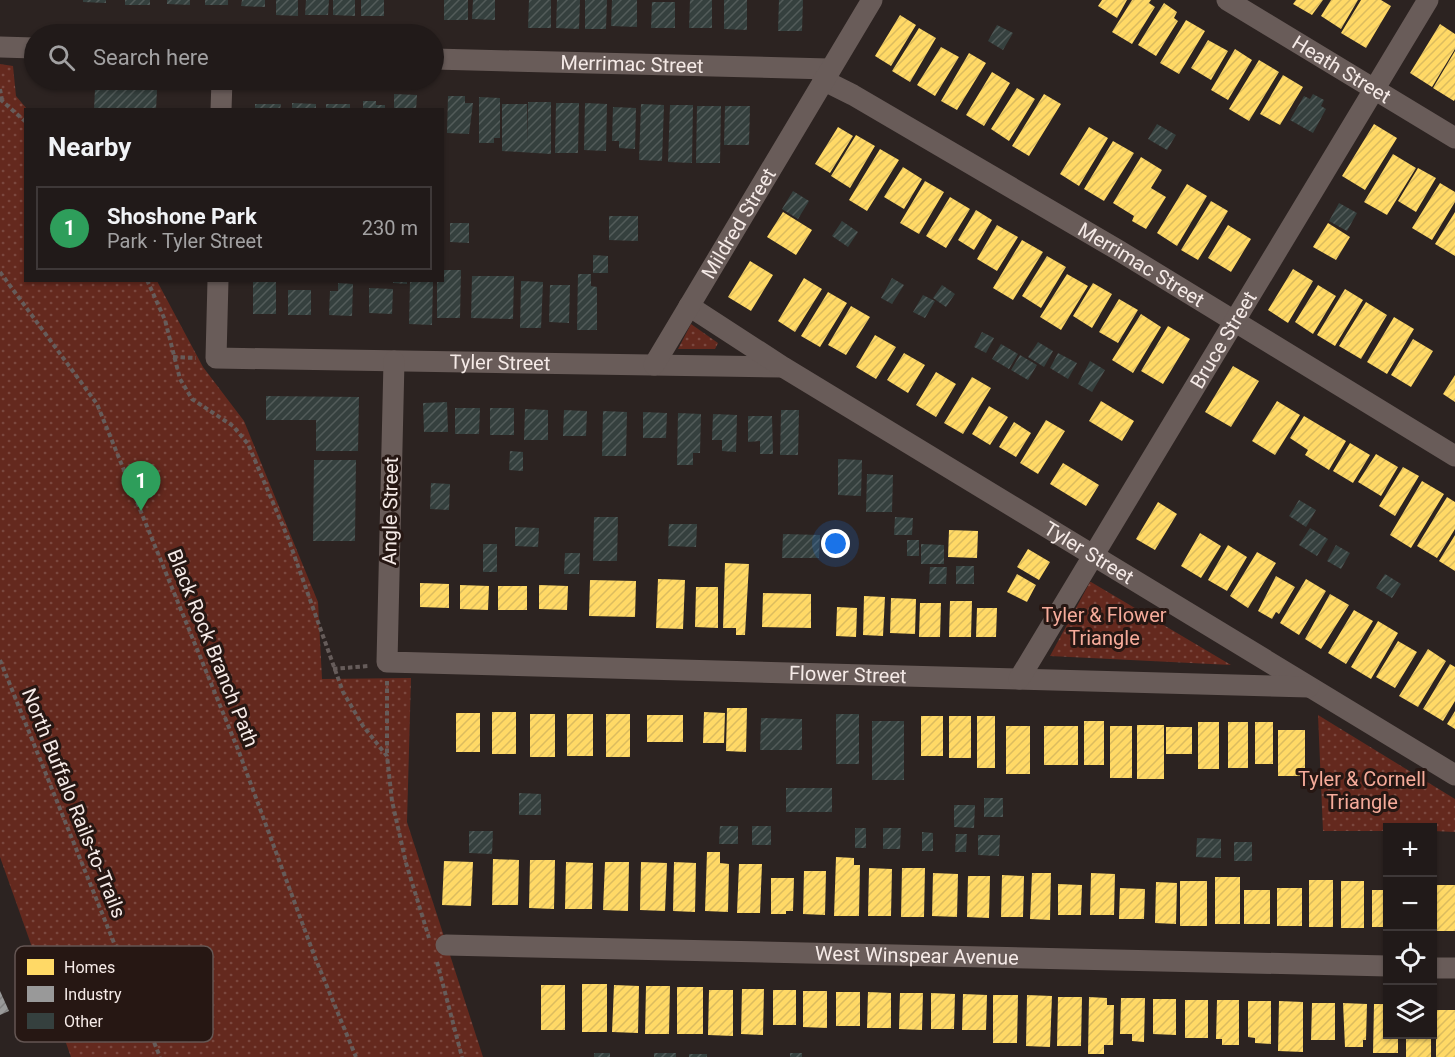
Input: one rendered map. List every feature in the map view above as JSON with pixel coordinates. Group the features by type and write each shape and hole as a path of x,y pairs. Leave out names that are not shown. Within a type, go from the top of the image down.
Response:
{"street":[{"name":"Mildred Street","path":"654,365 872,0"},
{"name":"Heath Street","path":"1227,0 1455,138"},
{"name":"Bruce Street","path":"1019,679 1428,0"},
{"path":"0,47 24,48"},
{"name":"Merrimac Street","path":"444,59 826,75 853,95 1455,456"},
{"path":"221,108 222,90"},
{"path":"207,358 218,282"},
{"name":"Tyler Street","path":"689,306 783,367 1455,775"},
{"name":"Tyler Street","path":"207,358 783,367"},
{"name":"Angle Street","path":"382,663 394,361"},
{"name":"Flower Street","path":"382,663 1309,687"},
{"name":"West Winspear Avenue","path":"437,948 1383,966"},
{"path":"1437,968 1455,968"}],"path":[{"path":"0,89 1,100 24,120"},
{"name":"Black Rock Branch Path","path":"0,272 97,404 239,752 314,955 356,1057"},
{"path":"148,282 165,320 172,357 180,379 192,399 233,426 248,444 288,538 343,693 363,726 387,756"},
{"path":"172,357 207,358"},
{"name":"North Buffalo Rails-to-Trails","path":"0,660 115,946"},
{"path":"333,669 382,663 392,801 406,863 437,948 462,1057"},
{"name":"North Buffalo Rails-to-Trails","path":"154,1042 160,1057"}],"green space":[{"path":"0,64 13,66 16,96 26,108 24,108 24,282 158,282 203,367 244,421 318,602 322,679 411,678 407,822 483,1057 71,1057 66,1042 213,1042 213,946 32,946 0,857"},
{"path":"691,324 718,343 715,349 678,349"},
{"name":"Tyler & Flower Triangle","path":"1091,582 1231,665 1050,656"},
{"name":"Tyler & Cornell Triangle","path":"1318,715 1455,799 1455,832 1437,831 1437,823 1383,823 1383,831 1323,831"}],"building: Homes":[{"path":"1102,0 1127,0 1117,18 1098,6"},
{"path":"1132,0 1151,0 1149,3 1155,7 1132,44 1112,32"},
{"path":"1296,0 1323,0 1312,15 1293,4"},
{"path":"1331,0 1358,0 1341,29 1321,16"},
{"path":"1361,0 1381,0 1391,6 1366,48 1341,33"},
{"path":"1164,3 1177,12 1174,18 1178,21 1156,56 1138,45"},
{"path":"900,15 916,25 891,66 875,56"},
{"path":"1186,20 1205,31 1179,74 1160,63"},
{"path":"1440,24 1455,34 1455,49 1432,87 1410,73"},
{"path":"919,28 936,38 910,82 892,71"},
{"path":"1208,40 1228,51 1211,80 1191,68"},
{"path":"941,47 959,57 935,96 917,85"},
{"path":"1235,49 1252,60 1228,100 1211,90"},
{"path":"1455,51 1455,99 1454,101 1433,88"},
{"path":"969,53 986,63 957,110 941,101"},
{"path":"1259,60 1279,72 1249,121 1229,109"},
{"path":"992,72 1010,83 984,126 966,115"},
{"path":"1283,75 1303,87 1280,125 1260,114"},
{"path":"1017,88 1035,99 1009,141 991,129"},
{"path":"1044,94 1061,104 1029,156 1012,146"},
{"path":"1374,124 1397,138 1365,190 1342,176"},
{"path":"838,127 853,136 830,173 815,164"},
{"path":"1089,127 1108,138 1079,186 1060,174"},
{"path":"856,135 875,146 850,188 831,176"},
{"path":"1113,141 1134,153 1104,201 1084,189"},
{"path":"880,149 899,160 867,211 849,200"},
{"path":"1393,154 1416,168 1387,215 1364,202"},
{"path":"1141,157 1162,170 1151,188 1166,197 1146,229 1132,221 1134,216 1113,203"},
{"path":"903,167 922,179 904,209 884,197"},
{"path":"1418,168 1436,178 1416,212 1398,201"},
{"path":"925,181 944,192 919,234 900,223"},
{"path":"1440,183 1455,192 1455,202 1432,240 1412,228"},
{"path":"1187,184 1207,196 1177,246 1157,233"},
{"path":"950,197 970,209 946,248 926,236"},
{"path":"1211,201 1228,211 1198,260 1181,250"},
{"path":"976,210 992,220 974,250 958,240"},
{"path":"783,212 812,230 796,255 767,237"},
{"path":"1455,212 1455,256 1435,244"},
{"path":"1328,223 1350,237 1336,260 1313,247"},
{"path":"997,225 1018,237 997,271 977,259"},
{"path":"1228,225 1251,239 1231,272 1208,258"},
{"path":"1022,240 1043,252 1013,300 993,288"},
{"path":"1047,256 1066,267 1041,308 1022,296"},
{"path":"750,261 773,275 751,311 728,297"},
{"path":"1293,269 1313,281 1288,323 1268,310"},
{"path":"1067,274 1088,286 1061,330 1040,317"},
{"path":"804,278 822,289 795,332 778,321"},
{"path":"1093,283 1112,294 1092,328 1073,316"},
{"path":"1318,285 1336,296 1313,334 1295,322"},
{"path":"1345,289 1363,300 1335,346 1317,335"},
{"path":"828,292 847,303 820,347 801,336"},
{"path":"1119,299 1138,310 1118,343 1099,332"},
{"path":"1366,302 1387,315 1361,359 1339,346"},
{"path":"851,306 870,317 846,355 828,345"},
{"path":"1141,314 1161,327 1133,373 1112,360"},
{"path":"1394,317 1414,329 1387,374 1367,362"},
{"path":"1168,326 1190,339 1163,384 1141,371"},
{"path":"875,335 896,347 876,379 856,367"},
{"path":"1413,339 1433,351 1411,387 1391,375"},
{"path":"904,353 925,365 908,393 887,380"},
{"path":"1233,366 1259,381 1231,427 1205,412"},
{"path":"936,372 956,384 936,417 916,405"},
{"path":"1455,375 1455,402 1443,394"},
{"path":"972,377 991,388 963,434 944,423"},
{"path":"1101,401 1134,421 1122,441 1089,421"},
{"path":"1277,401 1300,415 1275,455 1252,441"},
{"path":"989,406 1008,417 990,445 972,434"},
{"path":"1304,416 1346,441 1329,470 1305,455 1308,450 1290,438"},
{"path":"1046,420 1065,431 1038,474 1020,463"},
{"path":"1014,422 1031,433 1016,457 999,447"},
{"path":"1350,443 1370,455 1353,483 1333,471"},
{"path":"1376,454 1398,467 1381,496 1358,482"},
{"path":"1063,463 1099,485 1086,506 1050,484"},
{"path":"1403,467 1419,476 1395,516 1379,506"},
{"path":"1422,481 1444,494 1411,548 1390,535"},
{"path":"1447,497 1455,502 1455,529 1437,558 1417,546"},
{"path":"1158,502 1177,514 1155,550 1136,539"},
{"path":"949,530 978,531 977,558 948,557"},
{"path":"1200,533 1221,546 1201,578 1181,566"},
{"path":"1455,535 1455,571 1439,561"},
{"path":"1228,545 1247,557 1227,591 1208,580"},
{"path":"1028,549 1050,562 1039,580 1017,567"},
{"path":"1257,552 1276,563 1248,608 1230,596"},
{"path":"725,563 749,564 745,635 736,635 736,628 723,628"},
{"path":"1017,574 1036,585 1027,602 1007,592"},
{"path":"1276,576 1295,587 1279,614 1276,612 1272,619 1258,611"},
{"path":"658,579 685,580 683,629 656,628"},
{"path":"1306,579 1326,591 1299,635 1280,623"},
{"path":"590,580 636,581 635,617 589,616"},
{"path":"420,583 449,584 449,608 420,607"},
{"path":"460,585 489,586 488,610 460,609"},
{"path":"539,585 568,586 567,610 539,609"},
{"path":"498,586 527,586 527,610 498,610"},
{"path":"696,587 718,587 718,628 695,627"},
{"path":"763,593 811,594 811,628 762,627"},
{"path":"1330,594 1349,605 1321,649 1305,639"},
{"path":"864,596 885,597 883,636 863,635"},
{"path":"891,598 916,599 915,634 890,633"},
{"path":"950,601 972,601 971,637 949,637"},
{"path":"920,603 941,603 940,637 919,637"},
{"path":"837,607 857,608 856,637 836,636"},
{"path":"977,608 997,608 996,637 976,637"},
{"path":"1354,610 1373,621 1346,664 1328,653"},
{"path":"1378,621 1398,633 1371,679 1351,667"},
{"path":"1398,641 1417,652 1395,688 1376,677"},
{"path":"1428,649 1446,661 1418,707 1399,696"},
{"path":"1450,664 1455,667 1455,701 1443,721 1423,709"},
{"path":"727,708 747,708 746,752 726,751"},
{"path":"1455,711 1455,729 1447,724"},
{"path":"492,712 516,712 516,754 492,754"},
{"path":"704,712 725,713 724,743 703,743"},
{"path":"456,713 480,713 480,752 456,752"},
{"path":"530,714 555,714 555,757 530,757"},
{"path":"567,714 593,714 593,756 567,756"},
{"path":"606,714 630,714 630,757 606,757"},
{"path":"647,715 683,715 683,742 647,742"},
{"path":"921,716 943,716 943,756 921,756"},
{"path":"949,716 971,716 971,758 949,758"},
{"path":"977,716 995,716 995,768 977,768"},
{"path":"1084,721 1104,721 1104,765 1084,765"},
{"path":"1198,722 1219,722 1219,769 1198,769"},
{"path":"1228,722 1248,722 1248,768 1228,768"},
{"path":"1255,722 1273,722 1273,764 1255,764"},
{"path":"1137,725 1164,725 1164,779 1137,779"},
{"path":"1006,726 1030,726 1030,774 1006,774"},
{"path":"1044,726 1078,726 1078,765 1044,765"},
{"path":"1110,726 1132,726 1132,778 1110,778"},
{"path":"1166,727 1192,727 1192,754 1166,754"},
{"path":"1278,730 1305,730 1305,776 1278,776"},
{"path":"707,852 720,852 720,863 729,864 728,912 705,911"},
{"path":"836,857 854,858 854,865 860,865 859,916 834,916"},
{"path":"493,859 519,860 518,905 492,905"},
{"path":"530,860 555,860 554,909 529,908"},
{"path":"444,861 473,862 471,906 442,905"},
{"path":"566,862 593,863 592,909 565,909"},
{"path":"605,862 629,862 628,911 603,910"},
{"path":"641,862 667,863 665,911 640,910"},
{"path":"674,862 696,863 695,912 673,911"},
{"path":"739,864 762,864 760,913 737,913"},
{"path":"869,868 892,869 891,916 868,916"},
{"path":"902,868 925,868 924,917 901,917"},
{"path":"804,871 826,871 825,915 803,914"},
{"path":"933,873 958,874 957,917 932,916"},
{"path":"1032,873 1051,873 1050,920 1030,919"},
{"path":"1091,873 1115,874 1114,915 1090,915"},
{"path":"1002,875 1024,876 1023,917 1001,917"},
{"path":"968,876 990,876 989,918 967,917"},
{"path":"1215,877 1240,877 1240,924 1215,924"},
{"path":"771,878 794,878 793,911 786,911 786,914 771,914"},
{"path":"1309,880 1333,880 1333,927 1309,927"},
{"path":"1180,881 1207,881 1207,926 1180,926"},
{"path":"1341,881 1364,881 1364,928 1341,928"},
{"path":"1156,882 1177,883 1176,924 1155,923"},
{"path":"1058,884 1082,885 1081,915 1058,915"},
{"path":"1437,885 1455,885 1455,931 1437,931"},
{"path":"1120,888 1145,889 1144,919 1119,919"},
{"path":"1277,888 1302,888 1302,926 1277,926"},
{"path":"1244,890 1270,890 1270,924 1244,924"},
{"path":"1372,890 1383,890 1383,927 1372,927"},
{"path":"582,984 607,984 607,1032 582,1032"},
{"path":"541,985 565,985 565,1030 541,1030"},
{"path":"614,985 639,986 638,1033 612,1032"},
{"path":"646,986 670,986 669,1034 645,1034"},
{"path":"677,987 703,987 703,1034 677,1034"},
{"path":"742,989 764,989 763,1035 741,1034"},
{"path":"709,990 733,990 733,1036 708,1035"},
{"path":"773,990 796,990 796,1025 773,1025"},
{"path":"803,991 827,991 827,1028 803,1027"},
{"path":"836,992 860,992 860,1026 836,1026"},
{"path":"868,992 891,993 891,1028 867,1028"},
{"path":"900,993 923,993 922,1030 899,1029"},
{"path":"931,993 955,994 954,1029 931,1029"},
{"path":"963,994 987,995 986,1030 962,1030"},
{"path":"993,995 1018,995 1017,1043 993,1043"},
{"path":"1027,995 1052,996 1050,1047 1026,1046"},
{"path":"1058,997 1082,997 1081,1046 1057,1046"},
{"path":"1089,997 1107,998 1107,1005 1114,1005 1113,1045 1104,1045 1104,1054 1088,1054"},
{"path":"1121,998 1145,998 1144,1042 1132,1041 1132,1034 1120,1034"},
{"path":"1153,999 1176,999 1176,1035 1153,1034"},
{"path":"1185,1000 1208,1000 1208,1038 1185,1038"},
{"path":"1217,1000 1239,1000 1239,1045 1222,1045 1222,1039 1216,1039"},
{"path":"1248,1001 1271,1001 1271,1044 1255,1043 1255,1038 1248,1037"},
{"path":"1279,1001 1303,1002 1303,1052 1278,1051"},
{"path":"1312,1003 1335,1003 1335,1040 1311,1040"},
{"path":"1343,1003 1367,1004 1366,1040 1363,1040 1363,1047 1345,1047"},
{"path":"1374,1004 1383,1004 1383,1039 1398,1039 1398,1053 1373,1053"},
{"path":"1437,1010 1455,1010 1455,1057 1436,1057"},
{"path":"1406,1039 1431,1039 1431,1057 1406,1057"}],"building: Industry":[{"path":"0,991 9,1011 0,1015"}],"building: Other":[{"path":"83,0 106,0 106,3 83,2"},
{"path":"125,0 150,0 150,5 125,5"},
{"path":"167,0 190,0 190,5 167,4"},
{"path":"205,0 228,0 228,5 205,5"},
{"path":"242,0 265,0 265,7 241,6"},
{"path":"276,0 298,0 298,16 276,15"},
{"path":"306,0 329,0 328,15 305,15"},
{"path":"333,0 355,0 355,16 333,15"},
{"path":"361,0 384,0 384,16 361,16"},
{"path":"444,0 468,0 468,20 444,20"},
{"path":"473,0 495,0 495,20 472,19"},
{"path":"529,0 551,0 551,28 528,28"},
{"path":"557,0 580,0 579,29 556,28"},
{"path":"585,0 607,0 606,29 585,29"},
{"path":"612,0 637,0 637,27 611,26"},
{"path":"690,0 712,0 712,28 689,28"},
{"path":"724,0 747,0 747,30 724,29"},
{"path":"779,0 803,0 802,31 778,31"},
{"path":"652,2 675,2 675,28 651,28"},
{"path":"997,25 1013,33 1003,50 988,41"},
{"path":"95,90 157,90 156,108 94,108"},
{"path":"394,94 417,95 416,108 394,108"},
{"path":"1313,94 1324,100 1321,106 1326,109 1313,133 1290,120 1304,96 1310,99"},
{"path":"448,96 465,96 465,103 473,103 469,134 447,133"},
{"path":"479,97 500,98 500,138 494,138 494,143 479,143"},
{"path":"363,101 376,101 376,105 385,105 385,108 363,108"},
{"path":"528,102 551,102 551,154 502,151 502,104 527,104 528,145"},
{"path":"292,103 316,104 316,108 292,108"},
{"path":"556,103 579,103 578,153 555,153"},
{"path":"585,103 607,104 606,151 584,150"},
{"path":"255,104 281,104 280,108 255,108"},
{"path":"326,104 350,104 350,108 326,108"},
{"path":"641,104 664,105 662,161 639,160"},
{"path":"670,105 693,105 692,163 668,162"},
{"path":"697,106 721,106 720,163 696,163"},
{"path":"725,106 750,106 749,145 724,145"},
{"path":"613,107 636,108 635,149 619,148 619,141 612,141"},
{"path":"1157,124 1176,135 1167,150 1148,139"},
{"path":"793,191 809,201 798,219 782,209"},
{"path":"1339,203 1357,213 1347,231 1329,221"},
{"path":"609,216 638,216 638,241 609,240"},
{"path":"842,221 858,232 848,247 832,236"},
{"path":"450,223 469,223 469,243 450,242"},
{"path":"593,255 608,256 608,273 593,273"},
{"path":"444,270 461,270 460,318 437,318 437,282 444,282"},
{"path":"578,274 591,274 591,286 597,287 597,330 577,330"},
{"path":"472,276 514,276 513,319 471,318"},
{"path":"892,278 904,285 892,304 881,298"},
{"path":"521,281 543,282 541,328 520,328"},
{"path":"253,282 276,282 276,314 253,314"},
{"path":"410,282 433,282 432,325 409,324"},
{"path":"338,283 353,284 352,316 329,315 330,291 338,291"},
{"path":"550,285 570,285 569,323 549,322"},
{"path":"942,285 955,294 946,307 933,298"},
{"path":"369,288 393,289 392,314 369,313"},
{"path":"288,290 311,290 311,315 288,315"},
{"path":"923,295 935,301 925,318 913,312"},
{"path":"982,332 994,338 986,353 974,347"},
{"path":"1038,342 1053,351 1044,367 1028,357"},
{"path":"1001,344 1018,354 1009,369 992,359"},
{"path":"1058,353 1077,363 1068,379 1050,368"},
{"path":"1020,355 1037,365 1028,380 1011,370"},
{"path":"1090,361 1105,370 1092,392 1078,384"},
{"path":"266,396 359,397 358,451 316,451 316,420 266,420"},
{"path":"447,402 448,432 424,432 423,403"},
{"path":"455,408 480,408 479,434 455,434"},
{"path":"490,408 514,408 514,435 490,435"},
{"path":"525,409 548,410 548,440 524,440"},
{"path":"564,410 587,411 586,436 563,436"},
{"path":"781,410 799,410 798,455 780,455"},
{"path":"603,411 627,412 626,456 602,456"},
{"path":"643,412 667,413 666,438 643,438"},
{"path":"678,413 701,414 700,453 693,453 693,465 677,465"},
{"path":"713,414 737,415 736,452 722,451 722,440 712,440"},
{"path":"748,416 772,416 773,454 760,454 760,441 748,442"},
{"path":"510,451 523,452 523,471 509,470"},
{"path":"838,459 862,460 861,496 838,495"},
{"path":"314,460 356,460 355,541 313,541"},
{"path":"867,474 893,475 892,512 866,512"},
{"path":"431,483 450,484 449,510 430,509"},
{"path":"1299,500 1316,510 1306,527 1289,516"},
{"path":"594,517 618,517 617,561 593,561"},
{"path":"895,517 913,518 912,535 894,535"},
{"path":"669,524 697,524 696,547 668,546"},
{"path":"515,527 539,528 538,547 515,546"},
{"path":"1310,528 1328,539 1317,556 1299,545"},
{"path":"783,534 820,535 819,558 782,558"},
{"path":"907,540 919,540 919,556 907,556"},
{"path":"483,544 497,544 497,572 483,572"},
{"path":"921,544 944,545 944,564 921,564"},
{"path":"1336,545 1350,553 1341,569 1327,561"},
{"path":"565,553 580,553 579,574 564,574"},
{"path":"956,566 974,566 974,584 956,584"},
{"path":"930,567 947,567 946,584 929,584"},
{"path":"1385,574 1401,584 1392,598 1376,588"},
{"path":"836,714 859,714 859,764 836,764"},
{"path":"761,718 802,719 802,750 760,750"},
{"path":"872,721 904,721 904,780 872,780"},
{"path":"786,788 832,788 832,812 786,812"},
{"path":"519,793 541,794 541,815 519,815"},
{"path":"984,798 1003,798 1003,817 984,817"},
{"path":"954,805 975,805 974,828 954,827"},
{"path":"720,826 738,826 738,844 719,844"},
{"path":"752,826 771,826 771,845 752,845"},
{"path":"855,828 866,828 866,848 855,848"},
{"path":"883,828 901,828 900,849 883,849"},
{"path":"469,831 493,831 492,854 469,853"},
{"path":"922,832 933,833 933,851 922,851"},
{"path":"956,834 967,834 966,852 955,852"},
{"path":"978,835 1000,835 999,856 978,855"},
{"path":"1197,838 1221,839 1221,858 1196,857"},
{"path":"1234,842 1252,842 1252,861 1234,861"},
{"path":"594,1053 610,1053 610,1057 594,1057"},
{"path":"654,1053 676,1053 676,1057 654,1057"},
{"path":"790,1053 802,1053 802,1057 790,1057"},
{"path":"689,1054 707,1054 707,1057 689,1057"}],"place":[{"name":"Shoshone Park","path":"141,511"}]}
